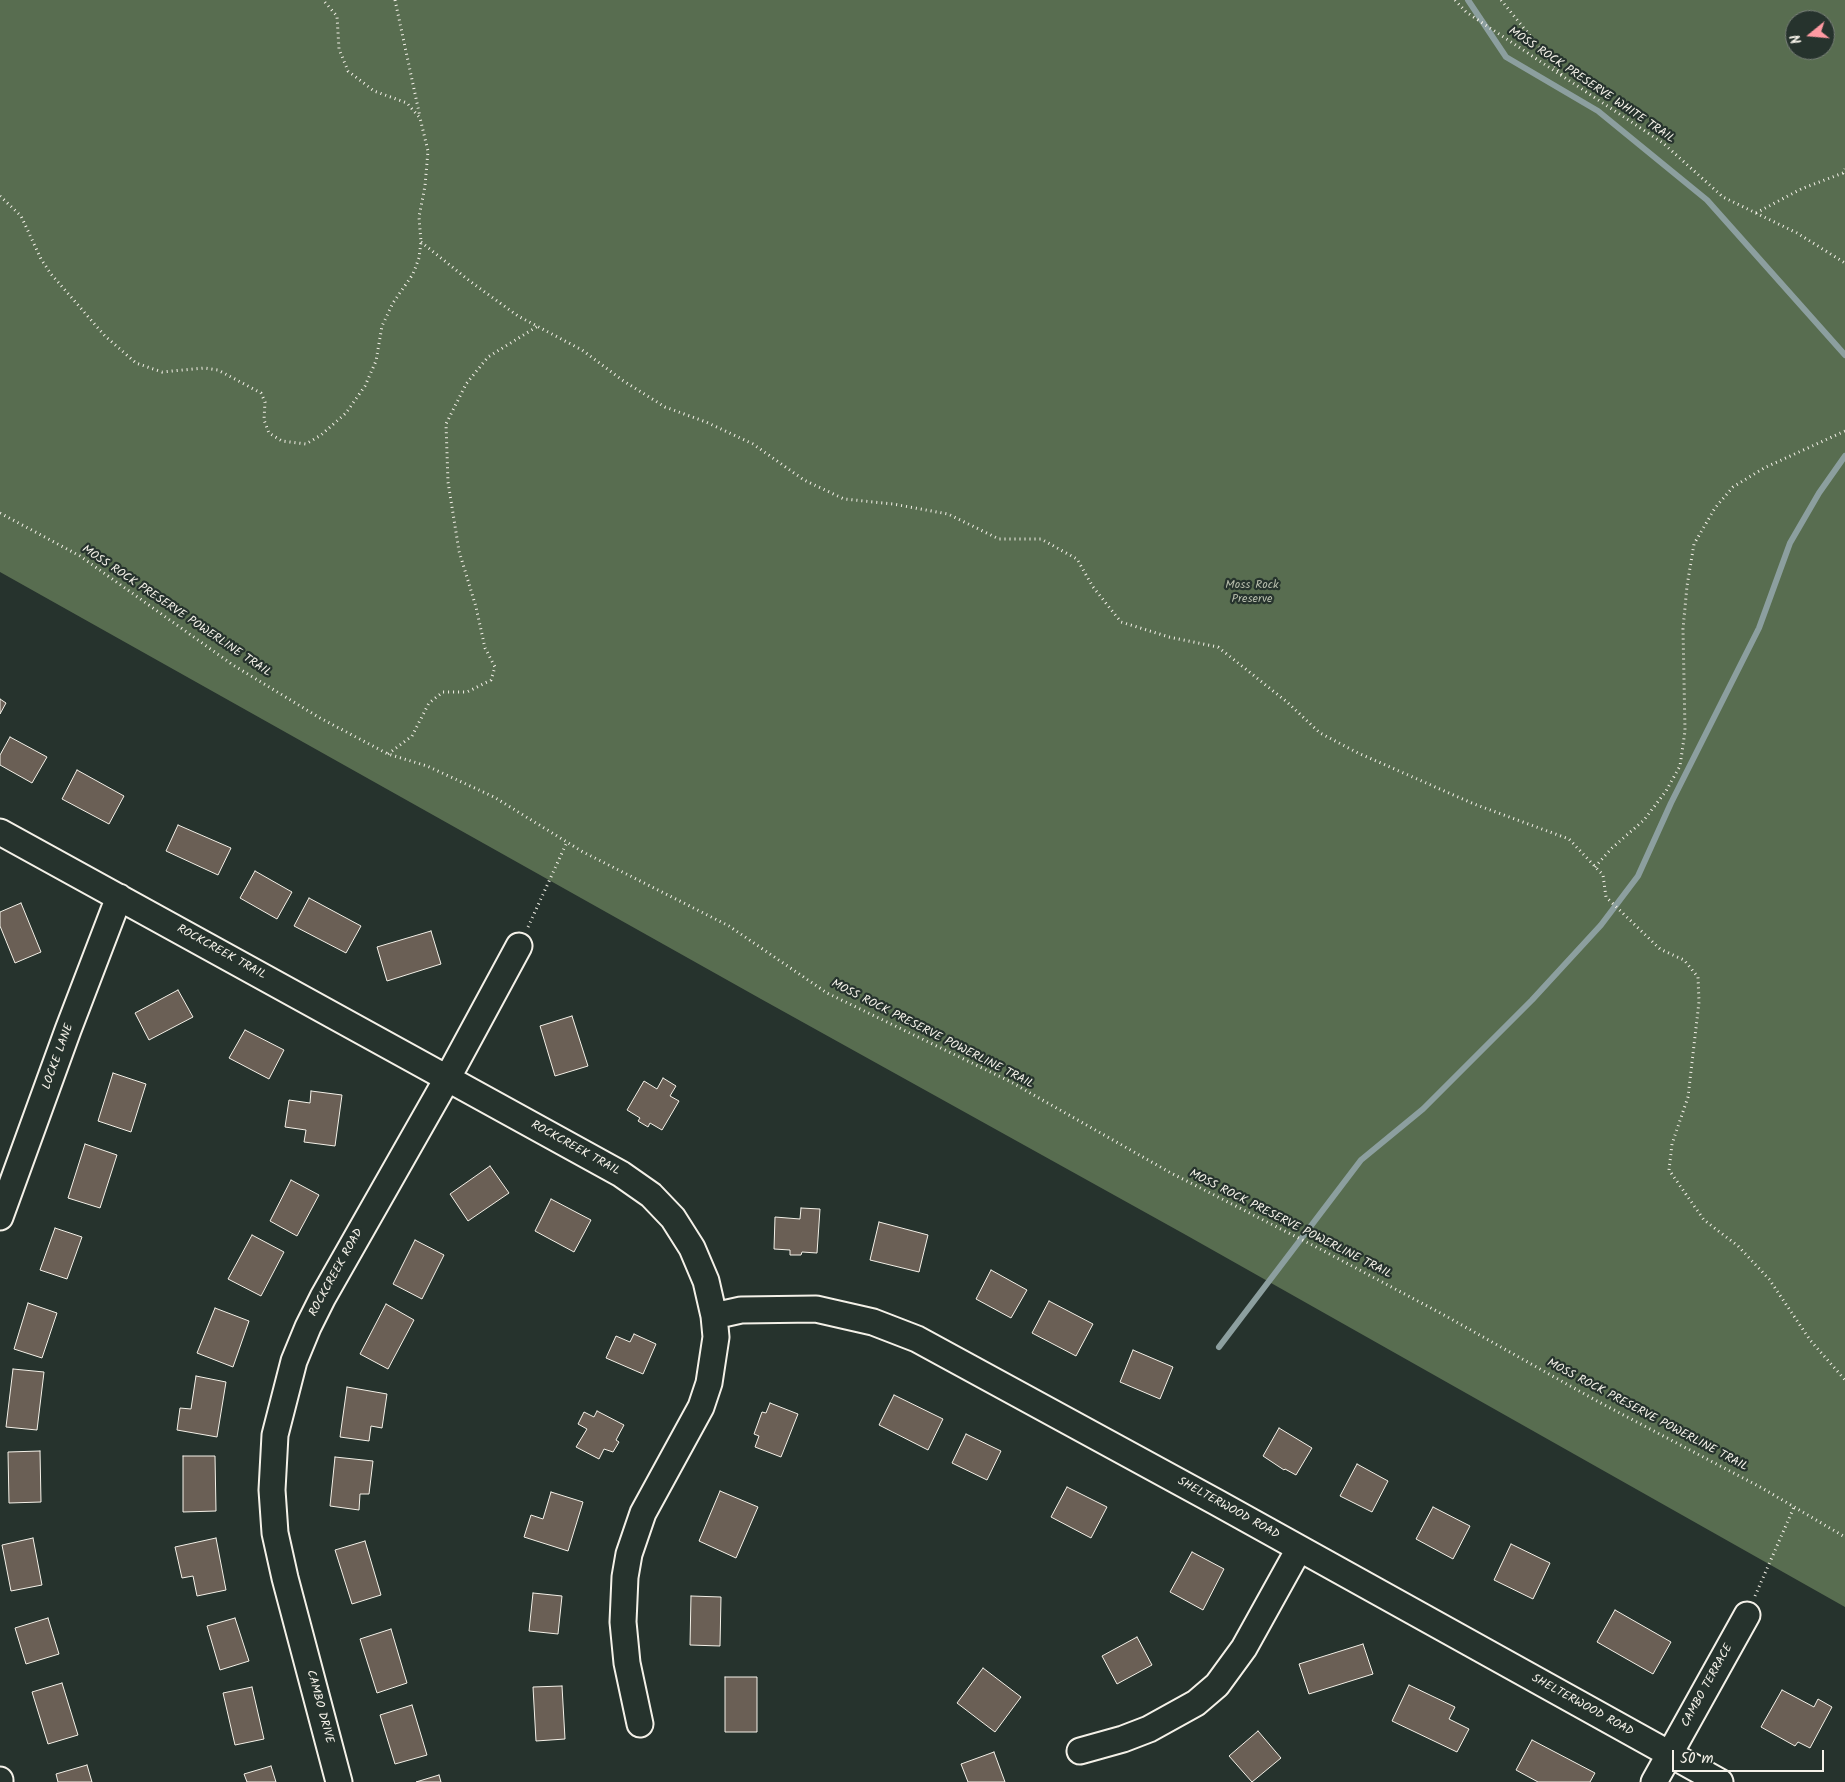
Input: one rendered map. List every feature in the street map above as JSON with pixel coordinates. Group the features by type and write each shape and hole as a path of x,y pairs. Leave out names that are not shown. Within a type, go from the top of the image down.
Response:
{"street":[{"name":"ROCKCREEK TRAIL","path":"0,832 621,1174 651,1196 673,1218 692,1248 706,1281 714,1316 716,1337 709,1384 700,1408 643,1513 629,1554 625,1578 623,1622 627,1663 640,1724"},
{"name":"LOCKE LANE","path":"0,1217 68,1030 120,897"},
{"name":"ROCKCREEK ROAD","path":"298,1632 275,1533 272,1490 275,1435 294,1361 320,1304 519,946"},
{"name":"SHELTERWOOD ROAD","path":"714,1316 741,1310 816,1309 864,1319 896,1330 955,1359 1720,1782"},
{"path":"1080,1751 1123,1739 1149,1729 1196,1703 1217,1684 1244,1648 1299,1549"},
{"name":"CAMBO TERRACE","path":"1654,1782 1671,1755 1747,1615"},
{"name":"CAMBO DRIVE","path":"298,1632 339,1782"}],"path":[{"path":"323,0 337,16 339,49 348,71 374,91 408,103 420,118"},
{"path":"0,196 21,216 41,259 51,274 105,336 136,363 162,372 204,368 218,370 261,393 265,402 264,420 269,433 282,441 306,444 321,435 346,413 365,386 376,361 382,326 393,303 413,274 419,258 421,242 419,218 425,186 428,151 395,0"},
{"name":"MOSS ROCK PRESERVE WHITE TRAIL","path":"1455,0 1466,12 1663,143 1723,197 1797,232 1845,263"},
{"path":"1501,0 1564,78"},
{"path":"1756,213 1801,190 1843,173 1845,169"},
{"path":"421,242 518,316 582,350 622,380 665,406 706,422 753,444 804,480 844,499 893,504 948,514 999,539 1041,538 1077,559 1093,587 1121,622 1169,637 1218,647 1287,702 1320,733 1358,753 1474,804 1569,839 1603,875 1606,897 1660,949 1684,960 1698,977 1698,1002 1688,1097 1672,1144 1669,1170 1704,1220 1738,1246 1769,1279 1810,1340 1845,1380"},
{"path":"388,754 412,736 429,703 443,692 467,692 491,680 495,667 485,648 476,607 459,551 448,482 446,424 466,384 488,357 539,326"},
{"path":"1595,867 1612,848 1644,820 1666,792 1680,766 1685,731 1683,629 1687,586 1694,544 1715,508 1733,487 1764,468 1845,431"},
{"name":"MOSS ROCK PRESERVE POWERLINE TRAIL","path":"0,513 80,556 233,665 320,718 388,754 427,766 494,797 583,852 729,926 827,993 1009,1081 1171,1173 1340,1259 1598,1401 1762,1488 1845,1537"},
{"path":"519,946 567,842"},
{"path":"1747,1615 1794,1507"}],"green space":[{"name":"Moss Rock Preserve","path":"0,0 1845,0 1845,1607 1186,1235 0,572"}],"building":[{"path":"0,699 6,703 0,714"},
{"path":"10,737 47,757 32,783 0,765 0,755"},
{"path":"77,770 124,796 109,824 62,799"},
{"path":"178,825 231,848 218,875 166,851"},
{"path":"255,871 292,892 277,919 240,898"},
{"path":"309,898 361,926 346,953 294,926"},
{"path":"21,903 41,952 15,963 0,926 0,912"},
{"path":"431,931 441,964 387,981 377,947"},
{"path":"178,990 193,1017 149,1040 135,1013"},
{"path":"572,1016 588,1066 555,1076 540,1026"},
{"path":"245,1030 284,1050 269,1079 229,1058"},
{"path":"113,1073 146,1084 131,1132 98,1121"},
{"path":"663,1078 676,1086 670,1096 679,1101 662,1130 650,1123 648,1127 638,1121 640,1118 627,1110 644,1081 657,1089"},
{"path":"311,1091 342,1095 335,1146 304,1142 306,1130 285,1127 289,1100 310,1103"},
{"path":"85,1144 117,1155 100,1208 68,1198"},
{"path":"490,1166 509,1193 468,1221 450,1194"},
{"path":"291,1180 319,1195 297,1236 270,1221"},
{"path":"551,1199 591,1220 574,1252 535,1231"},
{"path":"801,1208 820,1209 817,1253 802,1252 801,1255 790,1255 790,1250 774,1249 775,1217 800,1219"},
{"path":"879,1222 928,1235 919,1272 870,1260"},
{"path":"55,1228 82,1237 67,1279 40,1270"},
{"path":"252,1235 284,1252 261,1296 228,1279"},
{"path":"415,1240 444,1255 422,1299 393,1284"},
{"path":"991,1270 1027,1290 1011,1318 976,1299"},
{"path":"1049,1301 1093,1324 1076,1356 1032,1333"},
{"path":"28,1303 57,1313 42,1358 14,1349"},
{"path":"386,1304 414,1320 388,1369 360,1354"},
{"path":"215,1308 249,1321 233,1367 197,1353"},
{"path":"634,1334 656,1344 643,1374 606,1358 616,1336 630,1342"},
{"path":"1133,1350 1173,1367 1160,1399 1120,1382"},
{"path":"13,1369 44,1372 37,1430 6,1427"},
{"path":"196,1376 226,1382 217,1437 177,1430 180,1408 191,1409"},
{"path":"347,1387 387,1394 382,1428 371,1426 369,1441 340,1437"},
{"path":"894,1395 943,1419 928,1450 879,1425"},
{"path":"770,1403 798,1414 781,1457 755,1447 759,1436 754,1434 762,1412 766,1413"},
{"path":"597,1411 624,1425 616,1440 619,1442 613,1452 604,1449 599,1459 576,1447 587,1429 578,1424 584,1412 594,1417"},
{"path":"1279,1428 1312,1448 1296,1475 1284,1470 1263,1456"},
{"path":"966,1434 1001,1451 987,1480 952,1463"},
{"path":"40,1451 41,1502 9,1503 8,1452"},
{"path":"183,1456 215,1456 216,1511 183,1512"},
{"path":"335,1457 373,1461 369,1494 360,1494 359,1510 330,1506"},
{"path":"1357,1464 1388,1481 1372,1512 1340,1496"},
{"path":"1067,1487 1107,1507 1091,1538 1051,1517"},
{"path":"720,1491 758,1507 736,1558 699,1541"},
{"path":"551,1492 583,1502 568,1551 524,1537 531,1515 543,1519"},
{"path":"1433,1507 1470,1526 1453,1559 1416,1539"},
{"path":"33,1538 42,1585 11,1591 2,1545"},
{"path":"216,1538 226,1590 197,1596 193,1576 182,1578 175,1547"},
{"path":"365,1541 381,1595 352,1604 335,1550"},
{"path":"1511,1544 1550,1563 1533,1599 1494,1580"},
{"path":"1192,1552 1224,1569 1203,1610 1170,1592"},
{"path":"533,1593 562,1596 558,1634 529,1631"},
{"path":"691,1596 721,1597 720,1646 690,1645"},
{"path":"1615,1610 1671,1642 1653,1674 1597,1642"},
{"path":"48,1618 59,1654 26,1664 15,1628"},
{"path":"235,1618 249,1661 220,1670 207,1626"},
{"path":"391,1629 407,1683 377,1693 360,1639"},
{"path":"1137,1637 1152,1665 1117,1684 1102,1656"},
{"path":"1363,1644 1373,1674 1309,1694 1299,1664"},
{"path":"983,1668 1021,1697 995,1732 957,1703"},
{"path":"725,1677 757,1677 757,1732 725,1732"},
{"path":"62,1683 78,1735 48,1744 32,1692"},
{"path":"1409,1685 1455,1707 1449,1719 1469,1729 1457,1752 1392,1721"},
{"path":"562,1686 565,1739 536,1741 533,1687"},
{"path":"252,1687 264,1739 235,1745 223,1693"},
{"path":"1782,1690 1814,1707 1818,1699 1832,1707 1810,1748 1798,1742 1795,1746 1761,1727"},
{"path":"412,1705 427,1755 395,1764 380,1715"},
{"path":"1258,1731 1281,1758 1252,1782 1229,1756"},
{"path":"1532,1740 1595,1773 1590,1782 1538,1782 1516,1770"},
{"path":"994,1752 1005,1782 968,1782 961,1764"},
{"path":"87,1765 92,1782 58,1782 56,1774"},
{"path":"271,1766 276,1782 247,1782 244,1774"},
{"path":"439,1775 441,1782 416,1782"}],"waterway":[{"path":"1468,0 1506,57 1598,111 1707,200 1845,355"},
{"path":"1219,1347 1361,1160 1423,1109 1532,1000 1601,925 1638,876 1671,803 1759,628 1790,543 1819,493 1845,456"}]}
